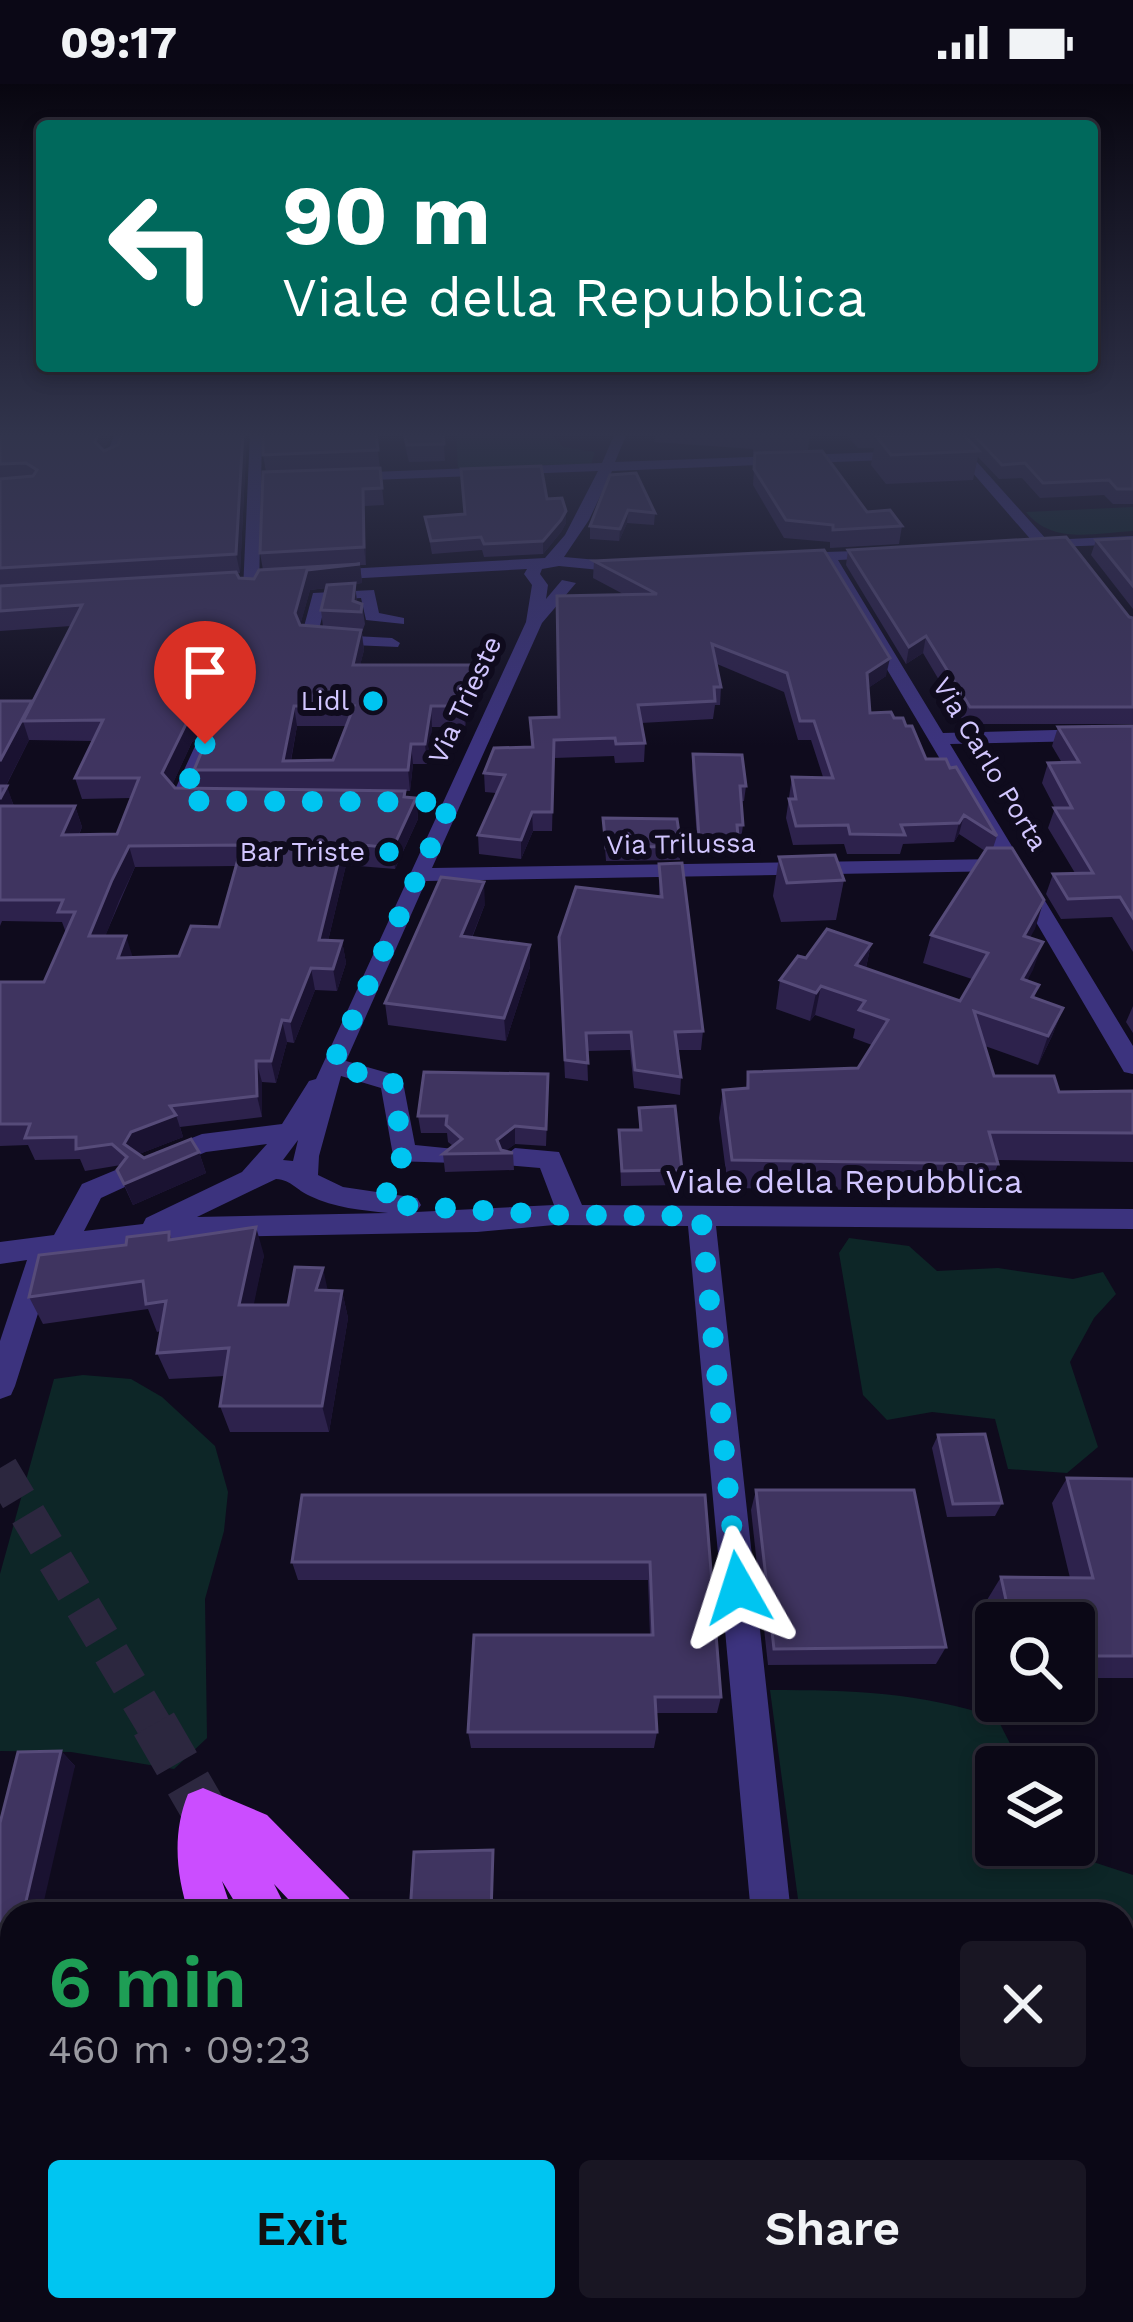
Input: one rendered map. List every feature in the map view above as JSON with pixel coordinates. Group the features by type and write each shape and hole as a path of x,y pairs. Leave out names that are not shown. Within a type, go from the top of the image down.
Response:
{"main road":[{"path":"203,1809 198,1874 207,1902"},
{"path":"203,1809 260,1902"},
{"path":"203,1809 252,1830 321,1902"}],"street":[{"path":"228,587 261,585 258,537"},
{"path":"542,571 567,537"},
{"path":"575,575 580,537"},
{"path":"1037,537 1044,545"},
{"path":"1014,546 1072,549 1133,541"},
{"path":"783,559 905,552"},
{"name":"Via Carlo Porta","path":"828,556 1133,1066"},
{"path":"300,580 542,571 575,575 648,567"},
{"name":"Via Trieste","path":"250,1179 289,1132 332,1065 534,622 542,571"},
{"name":"Via Trieste","path":"534,622 575,575"},
{"path":"392,643 324,643 310,634 319,596 368,593 372,617 398,621"},
{"path":"940,739 1133,734"},
{"path":"205,744 183,799 236,801"},
{"path":"427,802 451,802"},
{"name":"Via Trilussa","path":"419,875 1016,865"},
{"path":"332,1065 393,1083 403,1154 382,1204"},
{"name":"Via Trieste","path":"308,1180 306,1156 332,1065"},
{"path":"150,1165 202,1143 289,1132"},
{"path":"403,1154 446,1156"},
{"path":"515,1158 550,1159 563,1215"},
{"name":"Viale della Repubblica","path":"111,1238 183,1214 250,1179 285,1169 330,1194 382,1204 563,1215 1133,1219"},
{"path":"0,1386 54,1246 91,1191 118,1179"},
{"path":"250,1179 238,1205 241,1213 272,1224 306,1211 312,1202 308,1180"},
{"name":"Viale della Repubblica","path":"0,1253 272,1224 477,1222 563,1215"},
{"path":"701,1216 770,1902"}],"green space":[{"path":"849,1238 909,1246 937,1271 998,1268 1073,1279 1103,1272 1116,1294 1094,1318 1070,1362 1098,1447 1067,1473 1008,1469 995,1419 932,1412 887,1420 863,1395 839,1253"},
{"path":"83,1375 131,1379 162,1397 215,1446 228,1492 224,1531 205,1599 207,1738 174,1769 71,1752 0,1751 0,1574 54,1379"},
{"path":"770,1690 885,1694 975,1712 975,1722 999,1722 1011,1746 975,1746 975,1866 1095,1863 1133,1875 1133,1902 798,1902"}],"building":[{"path":"0,537 237,537 236,554 0,568"},
{"path":"261,537 364,537 364,547 260,553"},
{"path":"481,537 546,537 543,541 484,544"},
{"path":"1066,537 1133,618 1133,707 970,707 926,636 909,647 848,550"},
{"path":"1133,538 1133,586 1096,540"},
{"path":"824,550 890,658 867,673 870,713 891,712 894,718 903,718 906,726 912,726 926,759 946,759 950,768 956,767 997,836 964,815 959,823 901,825 905,835 850,834 848,825 796,826 789,799 796,799 792,777 833,778 814,721 800,721 787,673 712,644 721,687 714,687 715,701 638,705 645,743 616,744 615,738 554,740 552,812 532,812 521,840 478,835 505,775 484,773 494,748 533,747 530,718 559,717 557,596 657,594 594,561"},
{"path":"360,564 307,570 295,613 300,625 361,630 353,665 473,665 464,706 431,706 425,744 411,744 408,770 194,770 214,722 203,714 187,722 162,773 175,788 405,791 404,797 416,798 393,848 343,843 319,940 342,941 333,969 311,968 290,1021 282,1020 271,1061 256,1061 257,1096 170,1106 176,1115 131,1132 124,1144 144,1158 191,1139 199,1152 124,1184 117,1170 127,1157 112,1144 76,1149 76,1137 25,1138 30,1124 0,1124 0,982 44,982 75,912 58,912 63,900 0,900 0,806 75,806 62,835 117,834 139,778 75,778 103,720 23,721 82,605 0,611 0,586 236,572 239,578 254,579 259,570","holes":["294,706 354,706 333,760 283,761","242,845 219,927 191,926 179,956 118,958 126,936 89,936 129,846"]},
{"path":"355,583 353,601 362,604 361,612 321,610 327,585"},
{"path":"0,701 32,701 0,761"},
{"path":"1133,726 1133,918 1120,897 1068,899 1053,874 1093,873 1054,808 1072,808 1048,763 1079,762 1058,727"},
{"path":"693,754 742,755 746,786 740,786 743,825 737,825 738,837 699,837"},
{"path":"603,818 677,819 681,846 606,848"},
{"path":"987,848 1012,848 1044,900 1024,936 1043,942 1022,979 1039,985 1032,997 1063,1008 1048,1036 974,1011 994,1076 1054,1076 1059,1092 1133,1091 1133,1133 989,1132 998,1164 732,1160 723,1090 748,1088 748,1072 858,1068 888,1020 859,1010 865,1001 821,986 816,993 780,980 798,956 806,958 827,929 871,944 856,965 960,1001 988,953 931,935"},
{"path":"835,855 844,880 787,883 779,857"},
{"path":"682,863 703,1031 675,1032 681,1077 635,1070 631,1032 586,1033 588,1063 565,1060 559,937 576,887 662,897 659,864"},
{"path":"441,877 484,882 461,936 530,945 504,1018 385,1003"},
{"path":"424,1072 548,1074 546,1129 515,1126 497,1140 501,1150 513,1153 443,1154 462,1139 446,1125 447,1116 418,1116"},
{"path":"675,1106 682,1170 622,1171 619,1130 641,1130 639,1108"},
{"path":"256,1227 239,1305 288,1305 295,1267 323,1268 316,1290 342,1291 322,1406 220,1406 229,1348 157,1353 166,1301 146,1304 143,1281 29,1297 39,1255 126,1245 127,1237 169,1232 169,1240"},
{"path":"985,1434 1002,1503 953,1504 938,1435"},
{"path":"1067,1478 1133,1479 1133,1656 1095,1656 1095,1602 1006,1602 1001,1577 1093,1578"},
{"path":"756,1490 914,1490 946,1647 774,1649"},
{"path":"302,1495 705,1495 721,1697 655,1697 657,1732 468,1732 474,1635 653,1635 650,1562 292,1562"},
{"path":"61,1751 26,1902 0,1902 0,1823 18,1752"},
{"path":"493,1850 491,1902 411,1902 414,1852"}],"tunnel":[{"path":"0,1468 155,1727"},
{"path":"154,1724 203,1809"}],"place":[{"name":"Lidl","path":"373,701"},
{"name":"Bar Triste","path":"389,852"}],"route":[{"path":"205,744 182,796 188,801 451,802 332,1065 393,1083 403,1154 382,1204 554,1215 701,1216 738,1588"}]}
